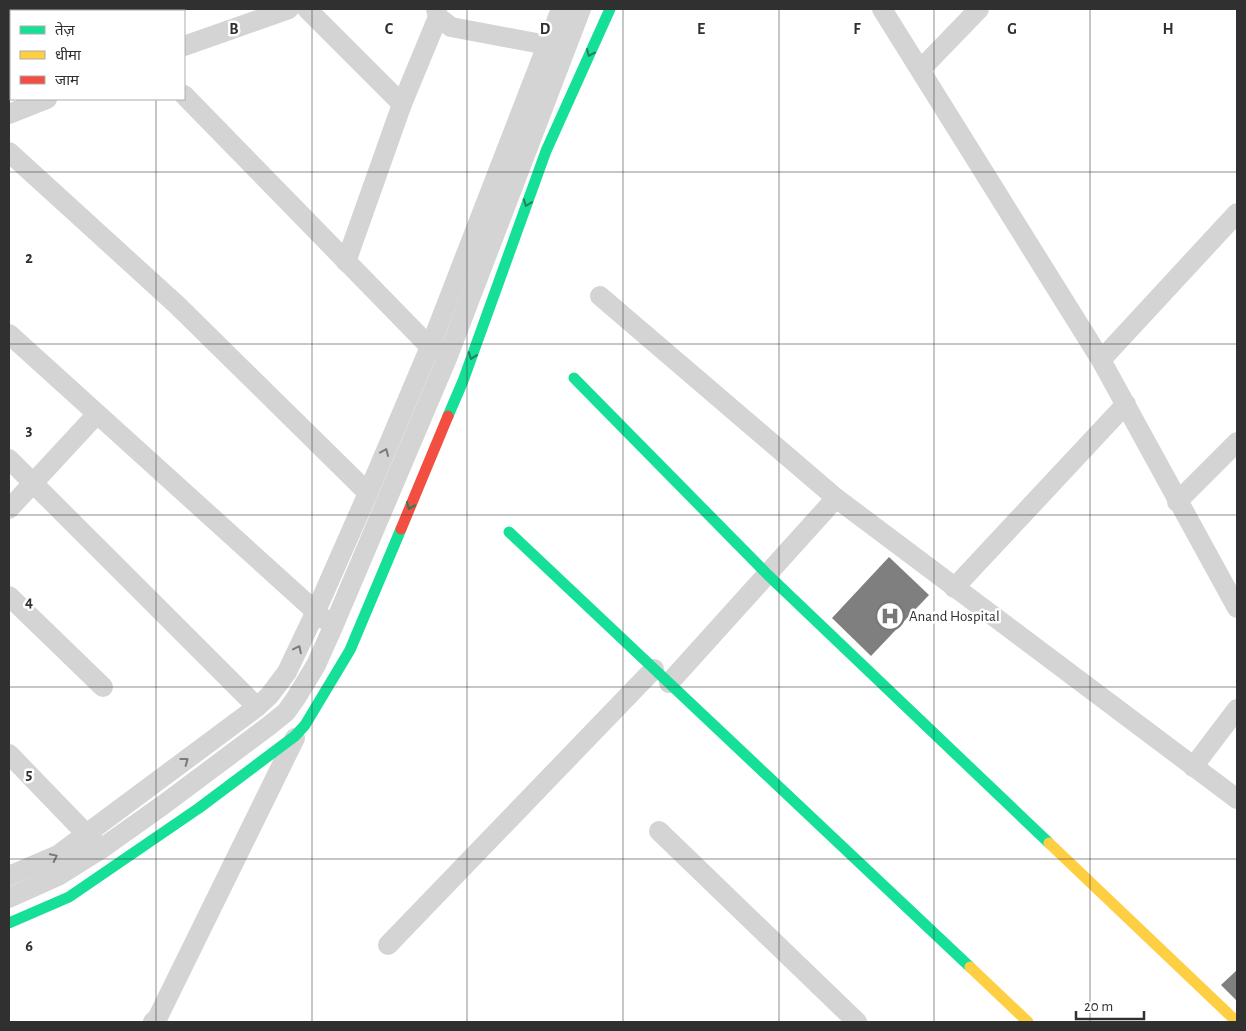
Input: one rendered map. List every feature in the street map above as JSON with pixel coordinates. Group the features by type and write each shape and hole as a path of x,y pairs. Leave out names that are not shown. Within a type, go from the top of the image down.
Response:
{"street":[{"path":"185,46 289,9"},
{"path":"307,9 402,104"},
{"path":"9,898 58,876 101,849 171,800 286,712 316,665 448,356 548,60 561,9"},
{"path":"9,876 58,856 263,701 287,672 368,493 548,60 581,9"},
{"path":"153,1022 158,1017 300,731 350,650 463,381 546,151 610,9"},
{"path":"882,9 1101,360 1237,608"},
{"path":"921,69 979,9"},
{"path":"346,262 402,104 437,13 451,27 548,60 575,86"},
{"path":"185,96 430,346 448,356"},
{"path":"9,114 44,100"},
{"path":"9,152 176,305 368,493"},
{"path":"1101,360 1237,214"},
{"path":"600,296 836,498 1237,799"},
{"path":"9,334 333,627"},
{"path":"574,378 768,575 1236,1022"},
{"path":"954,588 1126,404"},
{"path":"9,510 97,414"},
{"path":"1178,502 1237,442"},
{"path":"9,459 263,701 286,712 300,731"},
{"path":"669,683 836,498"},
{"path":"509,532 1028,1022"},
{"path":"9,596 103,687"},
{"path":"388,945 654,669"},
{"path":"1194,767 1237,709"},
{"path":"9,923 69,897 199,808 300,731"},
{"path":"9,754 101,849"},
{"path":"659,830 857,1022"}],"building":[{"path":"889,557 929,595 871,656 832,618"},
{"path":"1237,970 1237,1001 1221,985"}],"traffic: fast":[{"path":"448,416 463,381 546,151 610,9"},
{"path":"574,378 768,575 1049,843"},
{"path":"9,923 69,897 199,808 295,736 305,725 350,650 401,529"},
{"path":"509,532 970,967"}],"traffic: slow":[{"path":"1049,843 1237,1022"},
{"path":"970,967 1028,1022"}],"traffic: jam":[{"path":"401,529 448,416"}],"place":[{"name":"Anand Hospital","path":"890,616"}]}
